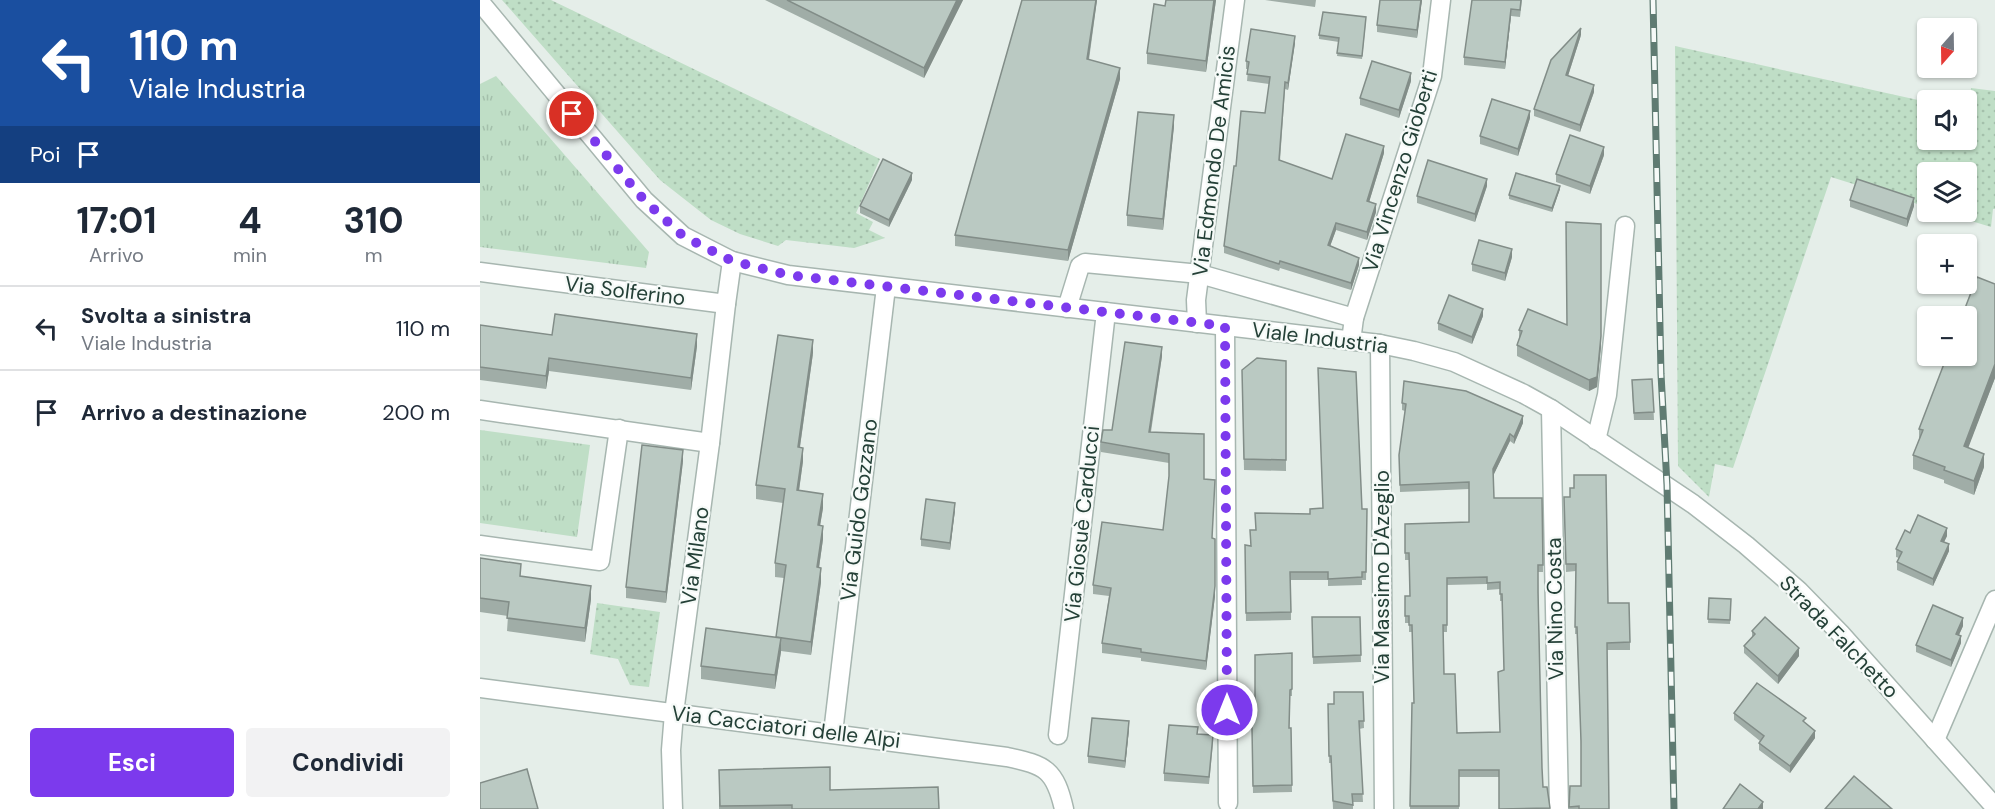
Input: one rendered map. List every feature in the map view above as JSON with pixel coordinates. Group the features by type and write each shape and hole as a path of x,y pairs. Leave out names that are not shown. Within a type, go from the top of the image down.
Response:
{"street":[{"name":"Via Edmondo De Amicis","path":"1197,323 1196,300 1235,0"},
{"name":"Via Vincenzo Gioberti","path":"1351,341 1354,318 1432,76 1441,0"},
{"name":"Viale Industria","path":"480,3 644,200 683,236 732,261 788,275 1380,344 1414,351 1454,362 1524,394 1551,409 1667,485"},
{"path":"1596,440 1607,394 1624,226"},
{"path":"726,304 732,261"},
{"path":"1066,308 1080,266 1085,263 1200,273 1354,318"},
{"name":"Via Solferino","path":"480,272 726,304"},
{"name":"Via Guido Gozzano","path":"833,733 886,286"},
{"name":"Via Milano","path":"673,809 671,750 674,713 726,304"},
{"name":"Via Giosuè Carducci","path":"1059,735 1106,312"},
{"path":"1225,326 1228,803"},
{"name":"Via Massimo D'Azeglio","path":"1380,344 1384,809"},
{"name":"Via Nino Costa","path":"1551,409 1559,809"},
{"path":"480,410 710,443"},
{"path":"480,545 600,561 619,429"},
{"name":"Strada Falchetto","path":"1667,485 1746,545 1799,591 1840,633 1995,807"},
{"path":"1935,740 1995,600"},
{"name":"Via Cacciatori delle Alpi","path":"480,688 833,733 1033,762 1046,770 1055,781 1064,809"}],"green space":[{"path":"502,0 551,0 880,159 856,213 873,222 869,230 885,238 854,248 786,240 778,246 740,234 711,220 660,180"},
{"path":"1675,46 1917,100 1917,150 1977,150 1977,90 1971,90 1971,88 1995,91 1995,209 1993,209 1991,227 1975,222 1977,222 1977,162 1917,162 1917,204 1831,177 1733,468 1715,464 1709,497 1678,466"},
{"path":"496,76 649,252 646,268 480,247 480,84"},
{"path":"480,430 590,445 577,537 480,523"},
{"path":"597,603 660,612 649,687 630,685 618,659 590,654"}],"building":[{"path":"787,0 957,0 924,68"},
{"path":"1022,0 1096,0 1087,59 1120,68 1068,250 955,235"},
{"path":"1166,0 1214,0 1206,61 1147,53 1154,4 1165,6"},
{"path":"1380,0 1421,0 1417,30 1377,25"},
{"path":"1472,0 1521,0 1520,10 1511,9 1505,62 1464,57"},
{"path":"1323,12 1366,17 1362,56 1337,53 1339,38 1319,35"},
{"path":"1581,28 1566,75 1594,85 1580,125 1534,109 1551,60"},
{"path":"1251,29 1295,36 1288,83 1285,82 1279,160 1332,179 1346,134 1384,146 1367,201 1376,204 1367,232 1336,223 1328,245 1359,258 1351,283 1280,261 1279,264 1224,246 1234,166 1236,166 1241,111 1265,113 1270,77 1247,74 1249,62 1246,61"},
{"path":"1372,61 1411,73 1399,110 1360,98"},
{"path":"1492,99 1530,111 1518,149 1480,136"},
{"path":"1138,112 1174,115 1163,219 1127,215"},
{"path":"1570,135 1604,147 1590,186 1556,174"},
{"path":"883,159 912,173 889,220 860,206"},
{"path":"1428,160 1487,179 1475,214 1417,196"},
{"path":"1516,173 1560,186 1552,208 1509,195"},
{"path":"1857,179 1914,198 1907,219 1850,200"},
{"path":"1566,222 1601,224 1601,336 1597,377 1589,380 1517,345 1522,331 1519,330 1528,309 1567,325"},
{"path":"1479,240 1512,249 1505,273 1472,264"},
{"path":"1977,277 1995,284 1995,364 1964,446 1984,454 1974,481 1913,455 1923,430 1919,429 1943,366 1977,366 1977,306 1966,306 1970,294 1977,294"},
{"path":"1449,295 1483,309 1472,337 1438,323"},
{"path":"555,314 697,334 691,378 549,358 546,376 480,367 480,325 552,335"},
{"path":"778,335 813,340 798,447 803,448 797,490 823,494 818,525 823,526 817,567 821,568 811,642 776,637 786,565 775,563 785,489 756,485"},
{"path":"1125,342 1162,347 1149,432 1204,434 1204,479 1215,480 1212,538 1215,539 1215,586 1206,661 1141,652 1141,649 1102,643 1111,588 1093,585 1102,522 1163,530 1169,476 1169,454 1101,442 1103,430 1112,430"},
{"path":"1257,358 1286,361 1286,460 1244,459 1242,370"},
{"path":"1318,368 1356,372 1362,509 1367,509 1366,572 1362,572 1362,577 1328,579 1328,572 1290,572 1291,612 1246,613 1245,545 1251,546 1250,530 1256,530 1255,513 1310,514 1310,509 1323,508"},
{"path":"1652,379 1654,412 1634,413 1632,380"},
{"path":"1404,381 1466,391 1523,416 1514,437 1510,434 1493,469 1494,498 1542,498 1543,565 1538,565 1538,592 1542,768 1543,787 1547,787 1550,808 1499,809 1499,770 1459,770 1459,806 1410,806 1412,703 1414,703 1412,625 1409,625 1409,616 1405,616 1405,596 1410,596 1409,553 1405,553 1405,524 1469,522 1469,482 1400,485 1399,455 1406,404 1402,403","holes":["1487,577 1487,583 1500,582 1500,594 1502,594 1504,670 1498,672 1500,732 1457,733 1455,674 1444,674 1443,625 1447,625 1447,578"]},
{"path":"642,445 683,450 666,592 626,587"},
{"path":"1574,475 1606,475 1608,603 1629,603 1630,642 1607,643 1609,809 1569,807 1570,786 1581,786 1577,627 1575,627 1576,564 1566,564 1564,497 1570,497 1570,488 1574,488"},
{"path":"926,499 955,503 950,543 921,539"},
{"path":"1918,515 1947,528 1941,541 1949,544 1933,579 1897,562 1902,552 1896,549 1905,530 1910,533"},
{"path":"480,558 521,564 520,576 591,586 585,628 507,618 509,602 480,598"},
{"path":"1709,598 1731,599 1730,620 1708,619"},
{"path":"1933,605 1963,618 1956,634 1961,636 1951,660 1916,645"},
{"path":"1312,617 1360,617 1361,655 1313,657"},
{"path":"1765,617 1799,648 1778,676 1744,646 1755,634 1752,631"},
{"path":"706,628 781,638 775,675 701,666"},
{"path":"1292,653 1289,728 1291,728 1292,785 1253,786 1252,709 1255,709 1255,655"},
{"path":"1757,683 1806,718 1803,721 1815,731 1790,766 1759,743 1764,736 1734,713"},
{"path":"1334,692 1363,692 1364,721 1359,721 1363,794 1352,794 1353,805 1333,801 1328,704 1334,704"},
{"path":"1092,718 1129,721 1125,761 1088,756"},
{"path":"1169,725 1198,727 1197,734 1213,735 1209,777 1164,773"},
{"path":"830,767 830,790 938,787 939,809 792,809 792,805 720,806 719,770"},
{"path":"527,769 538,809 480,809 480,783"},
{"path":"1854,776 1892,809 1825,809"},
{"path":"1740,784 1763,802 1758,809 1723,809"}],"railway":[{"path":"1653,0 1674,809"}],"route":[{"path":"572,114 644,200 683,236 732,261 788,275 1225,326 1227,710"}]}
